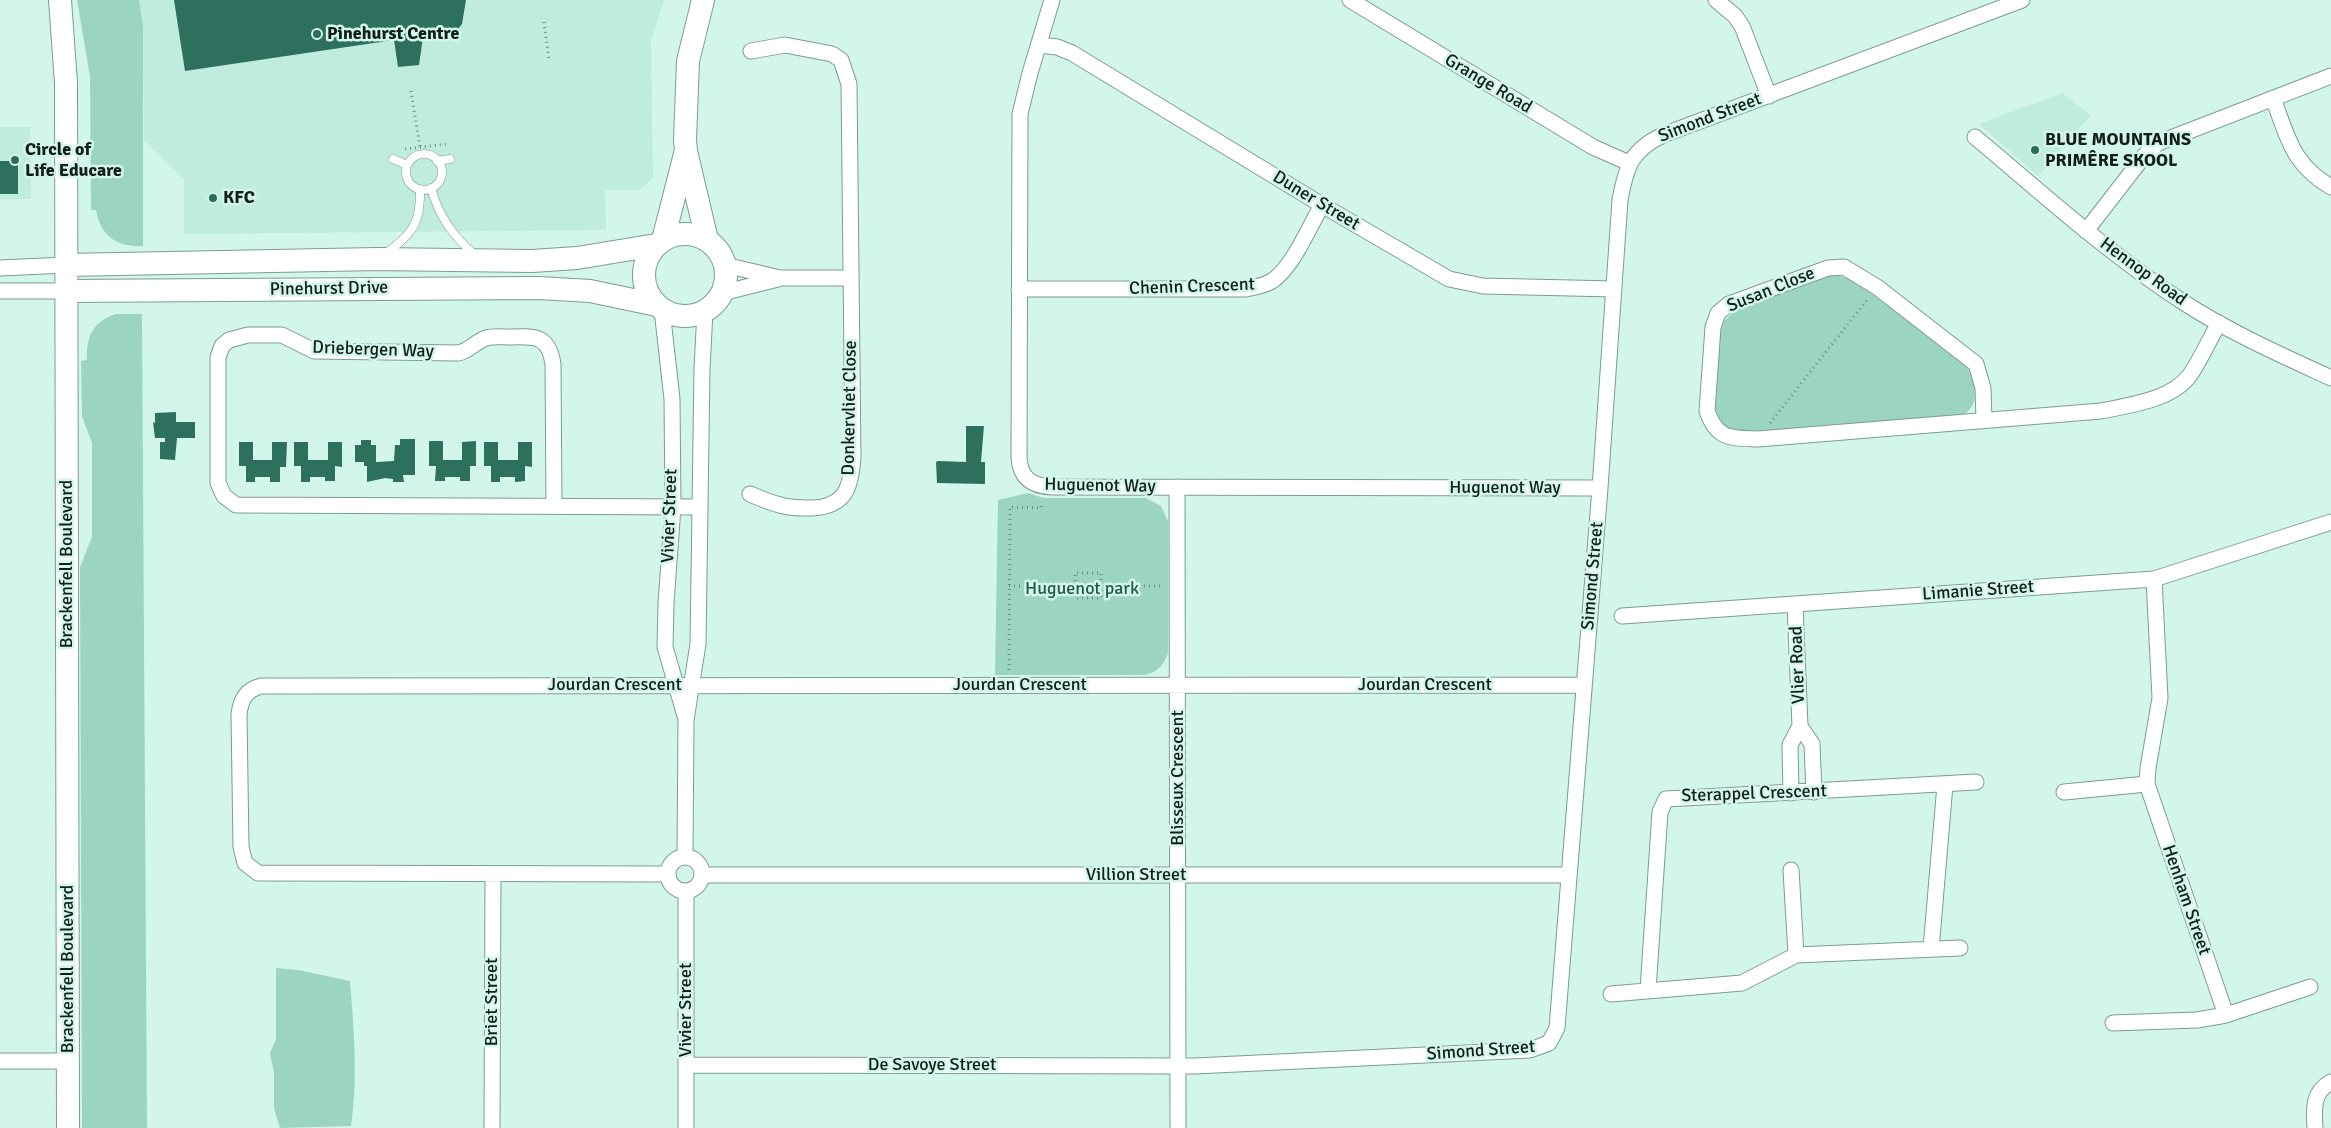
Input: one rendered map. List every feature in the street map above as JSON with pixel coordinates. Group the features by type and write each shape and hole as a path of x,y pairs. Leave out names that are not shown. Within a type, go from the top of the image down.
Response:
{"street":[{"name":"Brackenfell Boulevard","path":"60,0 66,83 68,1128"},
{"path":"703,0 688,61 686,151 706,240"},
{"name":"Huguenot Way","path":"1052,0 1020,114 1020,466 1028,480 1041,486 1600,488"},
{"name":"Grange Road","path":"1350,0 1593,147 1629,163"},
{"path":"1716,0 1740,22 1769,96"},
{"name":"Simond Street","path":"1178,1065 1227,1065 1530,1050 1542,1047 1553,1039 1557,1028 1600,488 1620,200 1629,163 1645,145 1653,140 2022,0"},
{"name":"Donkervliet Close","path":"750,494 780,507 828,507 838,501 845,492 849,482 853,458 850,92 844,67 837,56 811,48 785,45 752,51"},
{"name":"Duner Street","path":"1039,45 1057,47 1072,53 1434,272 1460,283 1483,286 1614,289"},
{"path":"2086,231 2144,156 2158,143 2331,76"},
{"path":"2273,98 2300,164 2309,174 2331,187"},
{"name":"Hennop Road","path":"1975,137 2086,231 2154,282 2219,323 2331,378"},
{"path":"659,243 685,234 706,240 719,251 725,265 726,282 722,293 715,303 705,311 684,316 659,308 648,295 644,282 644,269 648,256 659,243 686,151"},
{"name":"Chenin Crescent","path":"1019,289 1246,289 1260,286 1271,282 1285,269 1322,205"},
{"name":"Pinehurst Drive","path":"0,268 377,259 481,261 577,258 659,243"},
{"path":"725,265 780,278 851,278"},
{"name":"Susan Close","path":"1984,420 1983,388 1976,364 1877,287 1844,267 1834,266 1728,304 1718,313 1713,327 1707,411 1714,428 1719,433 1736,438 1758,439 2101,411 2161,396 2177,387 2190,376 2219,323"},
{"path":"722,293 780,278"},
{"name":"Pinehurst Drive","path":"0,291 539,288 590,291 659,308"},
{"name":"Vivier Street","path":"659,308 672,399 673,507 666,603 665,647 686,720"},
{"name":"Vivier Street","path":"685,857 686,720 698,644 702,369 705,311"},
{"name":"Driebergen Way","path":"554,506 553,364 551,352 541,340 530,336 492,337 485,339 468,350 458,353 314,351 282,335 237,337 222,346 218,357 218,477 220,490 224,496 236,505 700,507"},
{"name":"Blisseux Crescent","path":"1177,487 1178,1128"},
{"name":"Limanie Street","path":"1622,616 2154,579 2329,528"},
{"name":"Henham Street","path":"2154,579 2160,698 2147,784 2226,1016"},
{"name":"Vlier Road","path":"1792,793 1790,745 1800,726 1795,604"},
{"name":"Jourdan Crescent","path":"668,874 263,874 249,868 243,858 241,847 239,714 243,697 251,690 260,686 1584,685"},
{"name":"Vlier Road","path":"1800,726 1812,744 1814,792"},
{"name":"Sterappel Crescent","path":"1648,990 1662,804 1669,798 1814,792 1976,782"},
{"path":"1931,949 1945,784"},
{"path":"2064,792 2147,784"},
{"path":"685,857 694,859 700,866 702,874 698,886 686,892 677,890 670,883 668,874 670,866 676,859 685,857"},
{"path":"1791,870 1796,955"},
{"name":"Villion Street","path":"702,874 1178,876 1569,874"},
{"name":"Briet Street","path":"492,1128 493,875"},
{"name":"Vivier Street","path":"686,892 686,1128"},
{"path":"1611,994 1714,987 1742,983 1796,955 1960,948"},
{"path":"2113,1023 2197,1020 2226,1016 2310,987"},
{"path":"0,1061 68,1061"},
{"name":"De Savoye Street","path":"686,1065 1178,1065"},
{"path":"2315,1128 2316,1098 2321,1089 2331,1082"}],"lane":[{"path":"421,154 433,157 440,166 440,177 431,188 420,189 409,183 407,165 415,156 421,154"},
{"path":"393,159 407,165"},
{"path":"437,161 450,159"},
{"path":"431,188 442,220 458,241 481,261"},
{"path":"377,259 401,242 414,227 420,206 420,189"}],"path":[{"path":"544,22 549,60"},
{"path":"412,91 420,147"},
{"path":"401,150 448,144"},
{"path":"1758,439 1877,287"},
{"path":"1009,685 1010,507 1040,508 1041,486"},
{"path":"1075,573 1101,573 1101,598 1075,598 1075,586 1075,573"},
{"path":"1009,586 1075,586"},
{"path":"1101,586 1178,586"}],"shaded area":[{"path":"139,0 664,0 651,41 653,178 639,190 605,190 606,230 184,234 184,179 144,140 143,27"},
{"name":"BLUE MOUNTAINS PRIMÊRE SKOOL","path":"2062,93 2091,115 2038,176 1979,124"},
{"name":"Circle of Life Educare","path":"0,127 30,127 31,199 0,199"}],"green space":[{"path":"77,0 139,0 143,27 143,246 125,245 111,238 101,226 96,210 91,210 90,77"},
{"path":"1833,274 1853,280 1964,362 1974,385 1975,393 1974,401 1966,413 1958,417 1739,432 1725,427 1720,422 1714,409 1719,333 1724,321 1736,310"},
{"path":"116,314 142,314 147,1128 82,1128 80,567 92,537 92,443 82,416 81,361 87,360 88,344 92,331 102,321"},
{"name":"Huguenot park","path":"1028,493 1044,498 1146,498 1161,506 1168,521 1168,653 1162,665 1156,670 1144,675 995,675 998,500"},
{"path":"276,968 298,970 350,981 355,1072 351,1126 280,1128 274,1108 274,1073 270,1053 276,1039"}],"building":[{"name":"Pinehurst Centre","path":"174,0 466,0 462,24 451,38 434,41 423,37 419,65 398,67 394,40 185,71"},
{"path":"0,161 18,161 18,194 0,194"},
{"path":"176,412 176,422 195,422 195,438 177,438 175,460 160,459 160,442 165,442 165,438 155,438 153,422 155,423 155,413"},
{"path":"966,426 984,426 981,462 985,462 985,484 937,483 936,462 966,462"},
{"path":"400,439 415,439 415,475 403,475 404,482 393,482 393,479 385,478 367,482 367,466 364,466 364,462 355,462 355,445 361,445 361,440 371,440 371,445 376,445 376,462 394,461 395,445 400,445"},
{"path":"429,441 443,441 443,460 462,460 462,442 476,441 476,466 470,466 470,481 460,481 460,477 445,477 445,481 435,481 436,466 429,466"},
{"path":"239,442 253,442 253,460 272,460 272,442 287,442 286,467 280,467 280,482 270,482 270,477 255,477 255,482 246,482 246,466 239,466"},
{"path":"294,442 308,442 308,460 328,460 328,442 342,442 342,467 335,466 335,481 325,481 325,477 310,477 310,482 301,482 301,466 294,466"},
{"path":"484,442 498,442 498,460 518,460 518,442 532,442 532,467 525,466 525,481 515,482 515,477 500,477 500,482 491,482 491,466 484,466"}],"place":[{"name":"Pinehurst Centre","path":"317,34"},
{"name":"BLUE MOUNTAINS PRIMÊRE SKOOL","path":"2035,150"},
{"name":"Circle of Life Educare","path":"15,160"},
{"name":"KFC","path":"213,198"}]}
